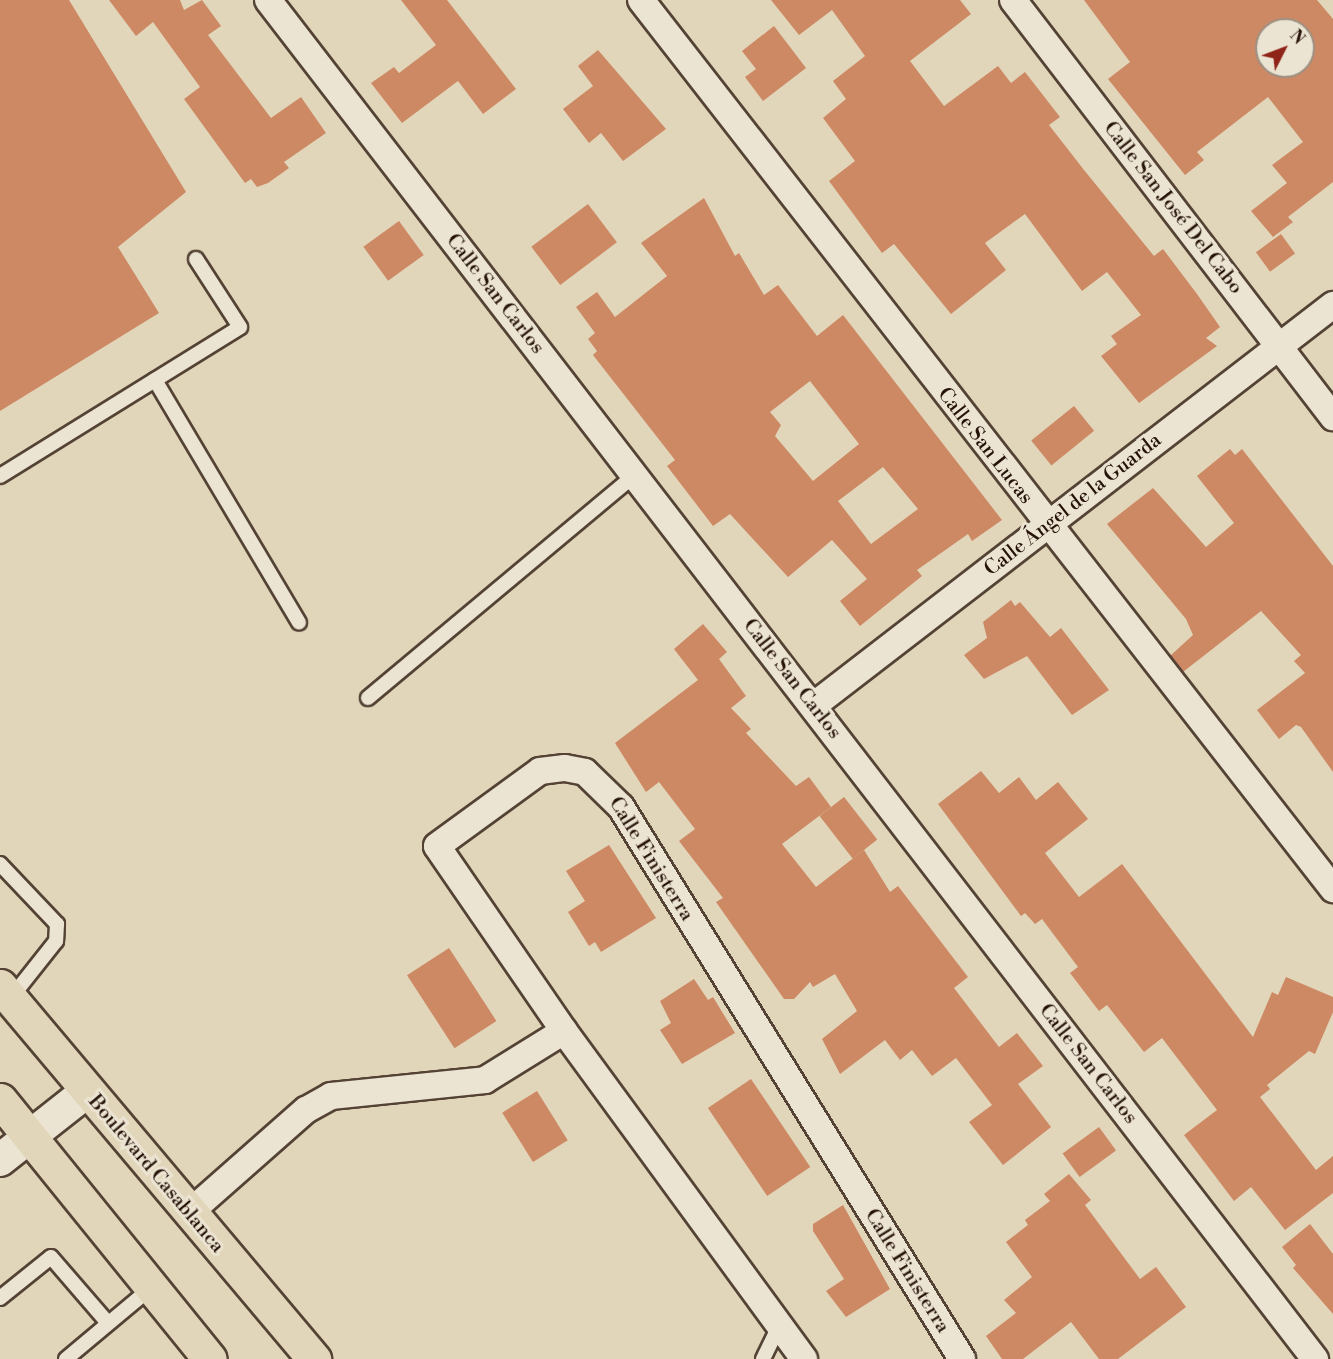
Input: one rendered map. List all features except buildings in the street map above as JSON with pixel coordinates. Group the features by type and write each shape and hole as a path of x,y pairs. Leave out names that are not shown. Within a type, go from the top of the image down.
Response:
{"main road":[{"name":"Boulevard Casablanca","path":"5,992 86,1092 314,1359"},
{"path":"0,1100 210,1359"}],"street":[{"name":"Calle San Carlos","path":"268,0 1315,1359"},
{"name":"Calle San Lucas","path":"641,0 1046,526 1333,889"},
{"name":"Calle San José Del Cabo","path":"1013,0 1333,417"},
{"name":"Calle Ángel de la Guarda","path":"813,706 1333,305"},
{"name":"Calle Finisterra","path":"804,1359 564,1031 437,846 540,771 565,768 585,772 621,807 962,1359"},
{"path":"189,1213 306,1110 331,1096 485,1080 564,1031"},
{"path":"0,1160 86,1092"}],"lane":[{"path":"0,476 240,327 196,260"},
{"path":"155,380 299,623"},
{"path":"368,698 635,475"},
{"path":"0,864 57,924 56,941 5,992"},
{"path":"0,1298 51,1257 108,1323"},
{"path":"66,1359 152,1287"},
{"path":"763,1359 779,1326"}]}
